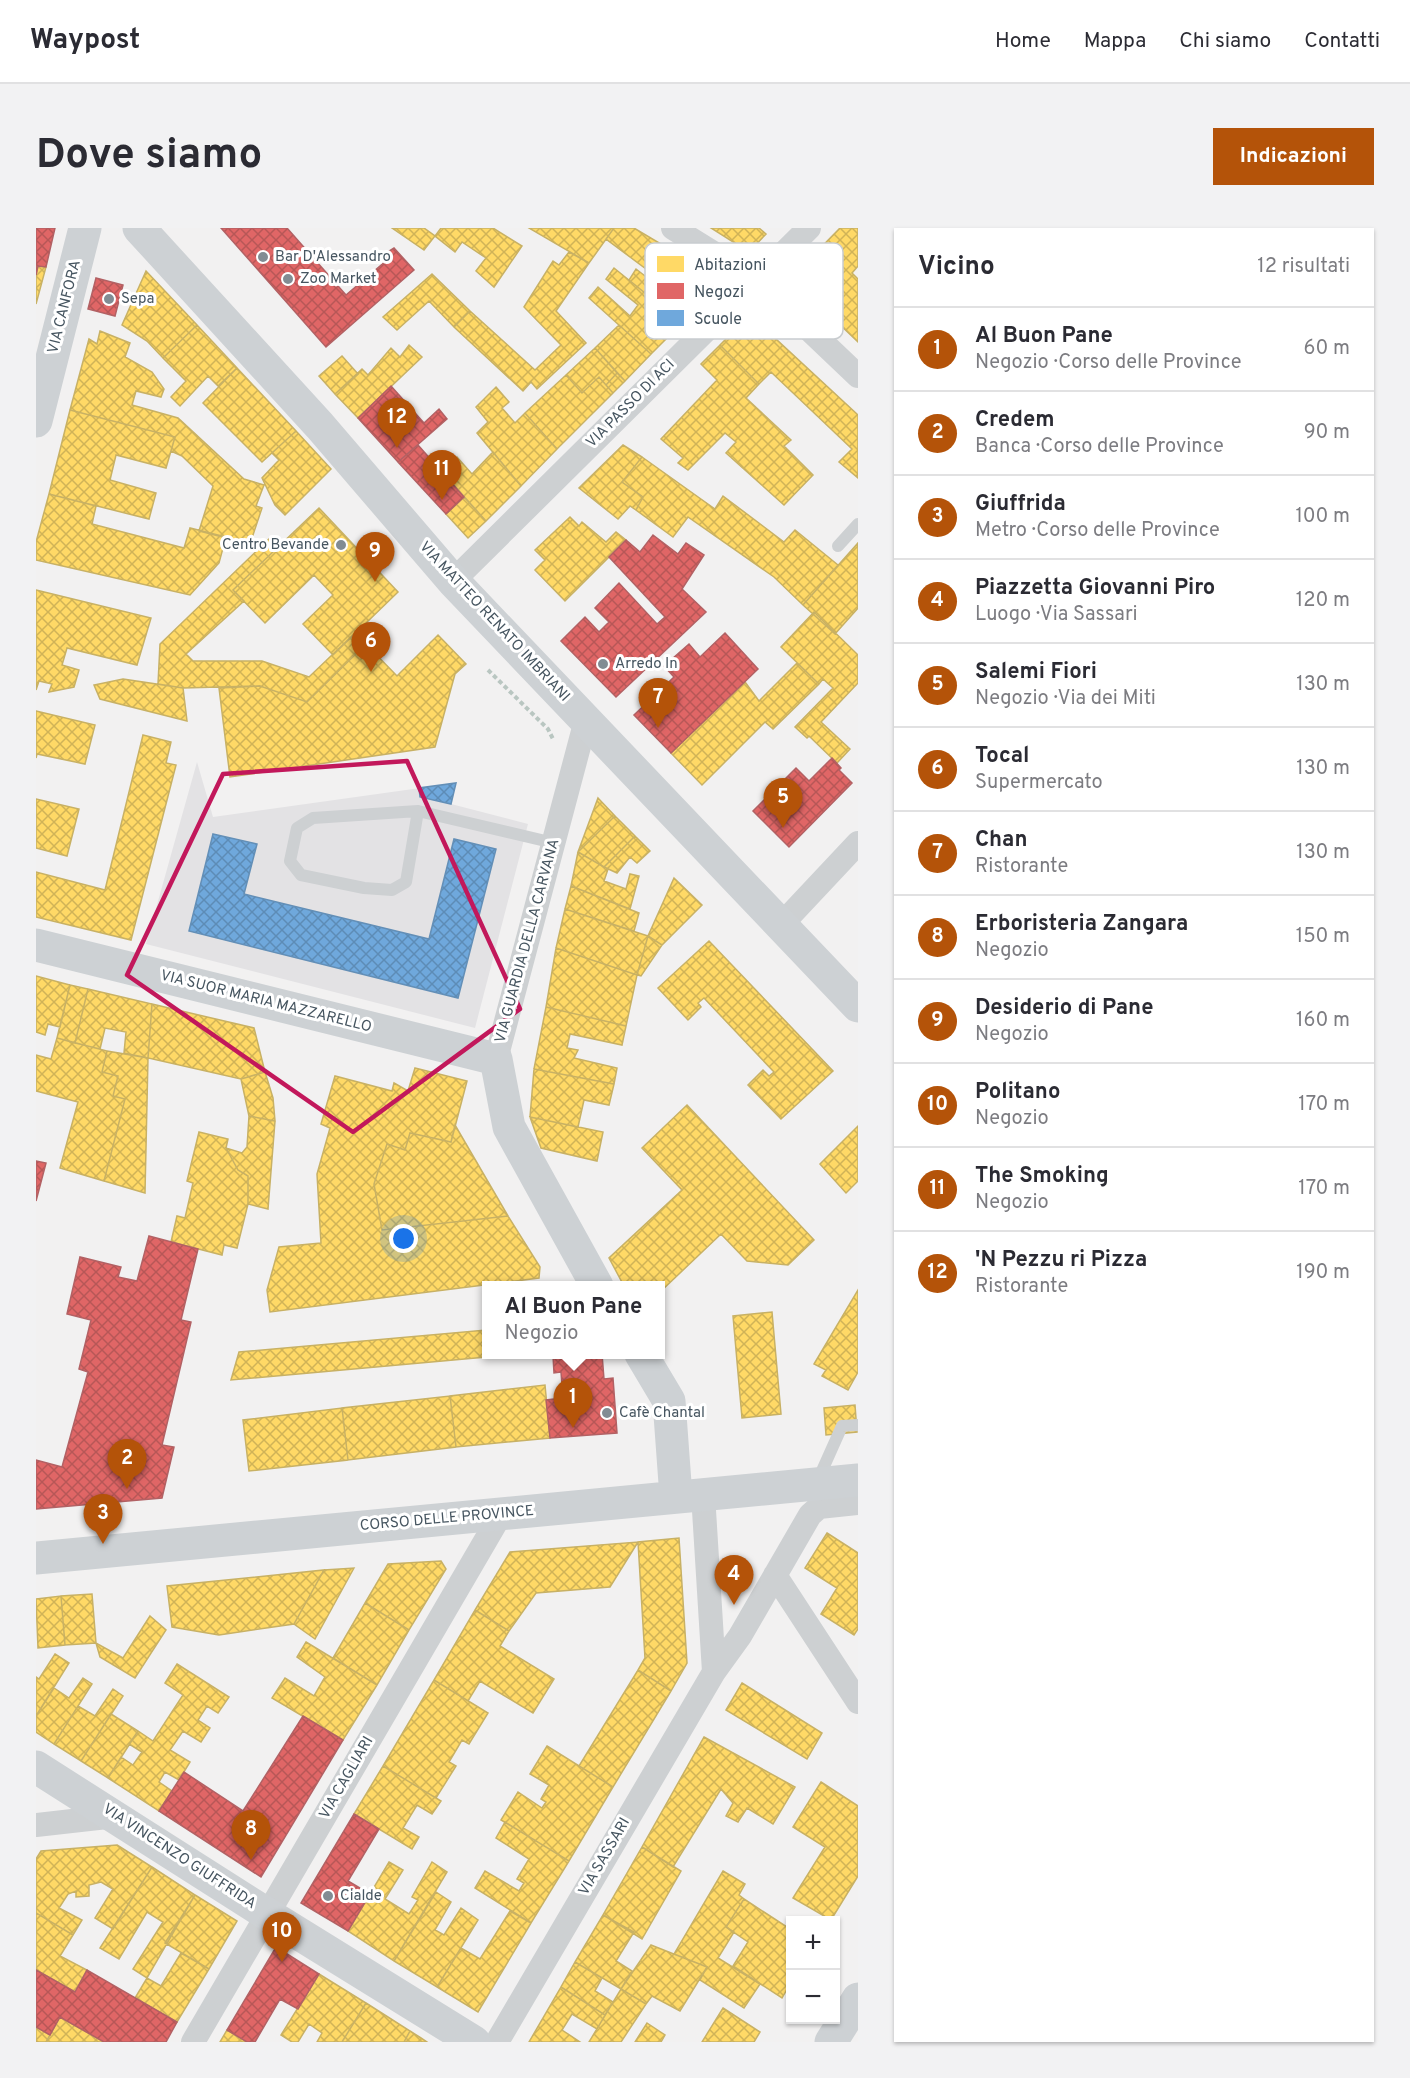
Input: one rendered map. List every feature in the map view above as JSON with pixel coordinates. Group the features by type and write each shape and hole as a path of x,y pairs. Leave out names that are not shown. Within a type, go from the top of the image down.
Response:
{"main road":[{"name":"VIA CANFORA","path":"36,421 85,228"},
{"name":"VIA MATTEO RENATO IMBRIANI","path":"139,228 320,426 453,581 858,1006"},
{"name":"VIA SUOR MARIA MAZZARELLO","path":"36,945 496,1059"},
{"name":"VIA GUARDIA DELLA CARVANA","path":"496,1059 509,1127 594,1281"},
{"path":"644,1359 669,1401 689,1496"},
{"name":"CORSO DELLE PROVINCE","path":"36,1558 858,1480"},
{"name":"VIA VINCENZO GIUFFRIDA","path":"36,1767 474,2042"},
{"path":"831,2042 858,1999"}],"street":[{"path":"673,228 697,243"},
{"name":"VIA PASSO DI ACI","path":"794,243 809,228"},
{"name":"VIA PASSO DI ACI","path":"453,581 697,339"},
{"path":"819,339 858,376"},
{"name":"VIA GUARDIA DELLA CARVANA","path":"496,1059 586,720"},
{"path":"781,925 858,843"},
{"path":"689,1496 714,1672"},
{"name":"VIA SASSARI","path":"497,2042 714,1672 740,1636 810,1515 819,1507 858,1503"},
{"name":"VIA CAGLIARI","path":"193,2042 501,1514"},
{"path":"775,1575 858,1702"},
{"path":"36,1825 116,1816"}],"lane":[{"path":"838,546 858,524"},
{"path":"418,811 406,882 392,890 364,888 301,875 290,861 297,828 313,818 418,811 554,843"},
{"path":"816,1483 842,1426 858,1425"}],"path":[{"path":"488,670 548,729 554,745"}],"highlighted area":[{"path":"407,761 520,1009 353,1132 127,975 223,774"}],"shaded area":[{"path":"197,762 213,817 456,783 451,804 528,824 475,1028 146,944"}],"building: Abitazioni":[{"path":"392,228 424,228 435,236 424,250"},
{"path":"441,228 493,228 522,246 494,287 476,271 486,258 462,242 455,252 435,236"},
{"path":"529,228 614,228 589,263"},
{"path":"614,228 634,228 659,243 645,243 645,268 606,239"},
{"path":"711,228 759,228 766,234 758,243 735,243"},
{"path":"840,228 858,228 858,266 852,273 858,279 858,342 843,328 843,243 825,243"},
{"path":"569,252 589,263 556,311 586,343 537,389 531,382 523,391 454,327 470,311 535,370 561,345 524,307 553,261 559,265"},
{"path":"38,266 46,267 36,304 36,275"},
{"path":"614,268 645,293 645,339 666,339 651,354 589,298 598,287 630,316 638,305 606,279"},
{"path":"636,269 645,276 645,293 629,280"},
{"path":"146,271 197,325 163,358 147,341 122,325"},
{"path":"432,274 470,311 454,327 429,301 397,330 383,317"},
{"path":"197,325 237,368 218,386 208,376 180,406 171,397 186,381 163,358"},
{"path":"619,325 651,354 625,381 595,348"},
{"path":"100,331 130,343 125,357 152,372 164,389 161,397 136,391 132,405 178,418 244,479 264,485 256,506 262,508 250,544 199,531 213,486 182,456 171,451 175,437 70,410 89,339 97,344"},
{"path":"726,339 776,339 858,415 858,478 839,462 852,449 771,372 759,384 720,345"},
{"path":"409,345 422,357 358,418 335,394 362,369 368,375 391,348 400,357"},
{"path":"720,345 759,384 746,398 791,440 784,446 813,475 784,505 726,453 736,442 725,433 688,470 678,463 683,458 661,439 717,380 701,364"},
{"path":"595,348 617,373 606,385 599,377 582,393 566,375"},
{"path":"342,356 358,374 335,394 319,376"},
{"path":"237,368 296,431 262,462 203,403"},
{"path":"617,373 625,381 613,393 606,385"},
{"path":"566,375 582,393 599,377 613,393 557,449 525,413"},
{"path":"496,387 509,402 502,408 515,423 525,413 557,449 521,486 477,433 488,422 476,407"},
{"path":"70,410 175,437 166,468 116,455 110,480 156,493 149,519 49,494"},
{"path":"296,431 331,469 285,515 275,505 262,478 279,460 272,453"},
{"path":"623,445 642,457 622,482 643,497 636,510 630,506 618,519 579,488"},
{"path":"493,452 521,486 486,521 436,465 446,458 450,464 457,457 472,474"},
{"path":"642,457 715,509 723,496 784,542 795,530 838,565 803,605 774,577 688,517 673,537 636,510 643,497 622,482"},
{"path":"49,494 96,506 92,524 184,548 190,528 226,537 219,563 190,595 36,560 36,542"},
{"path":"464,497 486,521 468,538 446,514"},
{"path":"319,508 398,592 333,655 303,624 333,595 314,575 265,623 233,590"},
{"path":"570,517 579,526 582,522 606,542 616,532 626,540 565,601 535,570 545,560 535,550"},
{"path":"271,537 279,546 233,590 244,601 186,654 193,661 262,661 309,677 355,633 366,644 307,702 260,686 183,688 158,684 160,644"},
{"path":"858,543 858,608 835,634 803,605"},
{"path":"36,590 151,618 137,665 67,648 62,665 79,670 74,687 49,692 52,684 39,681 36,690"},
{"path":"814,612 858,655 858,683 821,722 850,749 837,763 809,736 807,738 795,727 833,688 823,679 819,684 781,647"},
{"path":"438,635 466,664 455,674 435,747 230,777 219,688 260,686 307,702 366,644 397,676"},
{"path":"797,663 819,684 773,729 765,722 702,785 671,753 745,682 759,701"},
{"path":"123,679 183,688 187,721 100,699 94,685"},
{"path":"36,711 95,725 85,764 37,754 36,758"},
{"path":"143,735 171,742 166,763 176,765 131,940 36,917 36,872 105,890"},
{"path":"598,798 615,816 578,852"},
{"path":"36,799 79,809 67,856 36,848"},
{"path":"615,816 635,836 604,867 578,852"},
{"path":"635,836 650,851 637,863 630,857 617,873 604,867"},
{"path":"578,852 608,869 604,881 626,889 630,874 639,876 630,909 571,886"},
{"path":"674,878 702,905 662,945 648,936"},
{"path":"571,886 639,913 634,931 565,909"},
{"path":"565,909 648,936 637,975 556,948"},
{"path":"648,936 662,945 641,976 637,975"},
{"path":"709,941 833,1071 781,1119 748,1085 763,1070 769,1076 774,1072 704,998 698,1003 701,1007 688,1020 658,988"},
{"path":"556,948 637,975 626,1026 546,1007"},
{"path":"36,976 70,985 60,1027 48,1024 45,1035 36,1032"},
{"path":"70,985 88,989 75,1043 57,1038"},
{"path":"88,989 152,1004 148,1058 124,1053 126,1032 105,1028 100,1049 75,1043"},
{"path":"152,1004 254,1028 265,1072 241,1079 148,1058"},
{"path":"546,1007 626,1026 622,1045 570,1034 567,1048 578,1050 574,1058 617,1068 614,1084 534,1069"},
{"path":"57,1038 107,1051 102,1072 118,1076 113,1096 125,1099 104,1181 60,1168 78,1102 36,1091 36,1055 51,1059"},
{"path":"107,1051 148,1058 145,1193 104,1181 125,1099 113,1096 118,1076 102,1072"},
{"path":"415,1068 467,1081 451,1142 410,1133 405,1150 387,1144 374,1184 382,1230 508,1216 540,1267 539,1278 482,1281 482,1285 270,1312 267,1290 279,1247 321,1243 317,1174 330,1128 321,1124 335,1076 392,1091 394,1083 408,1091"},
{"path":"534,1069 614,1084 609,1105 584,1100 578,1127 530,1117"},
{"path":"265,1072 273,1098 275,1121 249,1116 241,1079"},
{"path":"687,1105 814,1240 788,1265 747,1261 721,1234 665,1287 665,1281 621,1281 609,1258 682,1190 642,1148"},
{"path":"249,1116 275,1121 268,1209 248,1204 248,1176 238,1170 226,1148 242,1153 247,1147"},
{"path":"530,1117 603,1132 597,1161 541,1148"},
{"path":"455,1125 508,1216 382,1230 374,1184 387,1144 405,1150 410,1133 451,1142"},
{"path":"858,1126 858,1181 846,1193 820,1164"},
{"path":"199,1132 228,1139 226,1148 238,1170 248,1176 248,1204 237,1248 224,1245 222,1255 171,1242 177,1216 185,1218 193,1183 187,1181"},
{"path":"858,1290 858,1372 848,1390 822,1376 826,1370 814,1364"},
{"path":"772,1312 781,1414 742,1418 733,1316"},
{"path":"482,1330 482,1357 231,1380 239,1352"},
{"path":"545,1385 550,1438 456,1447 450,1396"},
{"path":"450,1396 456,1447 348,1460 342,1408"},
{"path":"855,1405 857,1432 826,1435 824,1408"},
{"path":"342,1408 348,1460 249,1471 243,1420"},
{"path":"827,1533 858,1553 858,1629 854,1635 821,1614 837,1588 805,1568"},
{"path":"679,1538 687,1663 671,1691 638,1670 645,1658 638,1542"},
{"path":"638,1542 610,1587 536,1593 509,1631 475,1610 510,1552"},
{"path":"441,1561 446,1569 409,1630 365,1603 388,1564"},
{"path":"354,1568 315,1639 294,1624 324,1570"},
{"path":"324,1570 294,1624 219,1635 172,1627 167,1586"},
{"path":"92,1594 96,1643 65,1645 61,1596"},
{"path":"61,1596 65,1645 38,1648 36,1599"},
{"path":"365,1603 409,1630 377,1685 333,1658"},
{"path":"475,1610 509,1631 500,1646 554,1679 533,1713 480,1681 468,1701 434,1680"},
{"path":"150,1616 166,1630 135,1678 100,1657 96,1643 123,1658"},
{"path":"306,1642 377,1685 343,1740 272,1698 285,1678 314,1696 325,1677 297,1657"},
{"path":"55,1654 69,1663 36,1716 36,1677 39,1679"},
{"path":"177,1664 229,1697 218,1713 207,1706 198,1720 210,1728 201,1742 183,1731 170,1750 190,1762 179,1780 165,1772 159,1782 172,1791 159,1811 108,1778 121,1757 133,1765 142,1752 129,1744 138,1731 153,1741 183,1695 165,1683"},
{"path":"638,1670 671,1691 613,1787 579,1766"},
{"path":"83,1678 92,1684 54,1744 36,1732 36,1716 54,1688 69,1698"},
{"path":"434,1680 488,1713 469,1744 462,1740 449,1762 456,1766 436,1798 383,1766"},
{"path":"742,1683 822,1733 807,1759 726,1710"},
{"path":"113,1689 123,1696 81,1761 54,1744 78,1706 95,1716"},
{"path":"111,1714 138,1731 108,1778 81,1761"},
{"path":"704,1737 795,1787 773,1824 747,1808 738,1822 726,1816 733,1803 721,1789 673,1867 642,1847"},
{"path":"547,1746 613,1787 569,1861 501,1820 518,1792 542,1808 546,1802 541,1799 549,1785 530,1774"},
{"path":"383,1766 441,1801 432,1814 417,1805 403,1828 419,1837 412,1849 354,1814"},
{"path":"821,1782 858,1806 858,1876 833,1916 824,1916 793,1898 825,1847 793,1827"},
{"path":"505,1822 569,1861 531,1923 475,1888 485,1871 519,1891 524,1883 517,1879 529,1859 496,1838"},
{"path":"117,1845 152,1867 113,1929 95,1918 113,1889 101,1882 89,1885 89,1896 76,1897 76,1891 68,1894 59,1908 82,1920 73,1935 36,1913 36,1859 41,1851"},
{"path":"642,1847 681,1871 642,1939 603,1915"},
{"path":"389,1862 403,1870 385,1899 409,1914 418,1900 412,1897 432,1862 447,1872 394,1961 348,1931"},
{"path":"152,1867 195,1895 147,1978 133,1969 163,1922 147,1912 119,1959 100,1948"},
{"path":"723,1871 745,1884 739,1895 744,1899 726,1927 734,1932 718,1958 760,1984 744,2008 700,1980 707,1967 674,1954"},
{"path":"436,1892 451,1902 435,1930 444,1935 461,1908 478,1920 437,1987 394,1961"},
{"path":"195,1895 237,1921 209,1969 165,1943"},
{"path":"744,1899 786,1926 786,1991 782,1998 733,1966 748,1942 726,1927"},
{"path":"510,1911 531,1923 478,2012 437,1987 461,1948 480,1959"},
{"path":"36,1913 73,1935 60,1956 87,1970 75,1992 36,1970"},
{"path":"603,1915 634,1932 616,1961 632,1971 621,1989 575,1962"},
{"path":"651,1945 707,1967 680,2011 652,1996 646,2004 621,1989"},
{"path":"181,1953 209,1969 177,2022 135,1998 147,1978 161,1986"},
{"path":"575,1962 602,1978 595,1991 613,2002 605,2015 561,1987"},
{"path":"319,1974 366,2003 342,2042 317,2042 322,2033 309,2024 298,2042 292,2042 281,2035"},
{"path":"561,1987 605,2015 597,2029 572,2014 562,2030 580,2042 529,2042"},
{"path":"621,1989 646,2004 621,2042 589,2042"},
{"path":"366,2003 410,2031 404,2042 342,2042"},
{"path":"723,2008 760,2032 754,2042 702,2042"},
{"path":"60,2017 104,2042 46,2042"},
{"path":"647,2023 665,2035 661,2042 635,2042"},
{"path":"36,2027 50,2035 46,2042 36,2042"},
{"path":"227,2030 247,2042 220,2042"},
{"path":"410,2031 421,2038 427,2042 404,2042"}],"building: Negozi":[{"path":"36,228 55,228 46,267 38,266 36,275"},
{"path":"221,228 287,228 346,295 387,260 383,255 394,248 414,270 326,347"},
{"path":"96,278 123,285 115,316 88,309"},
{"path":"391,386 424,423 439,409 447,419 398,462 358,418"},
{"path":"418,445 464,497 446,514 398,462"},
{"path":"653,535 678,554 686,543 704,555 682,589 706,612 616,697 561,641 585,617 599,632 609,622 595,608 619,583 657,624 665,617 609,557 626,540 640,552"},
{"path":"725,633 758,669 671,753 634,715 674,677 664,666 689,644 700,657"},
{"path":"832,758 841,768 839,770 852,783 789,847 753,811 796,768 809,781"},
{"path":"36,1161 46,1163 36,1201"},
{"path":"149,1236 198,1249 181,1320 191,1322 162,1445 174,1447 162,1498 36,1509 36,1460 62,1467 88,1372 79,1369 91,1320 67,1314 80,1257 121,1267 118,1277 137,1281"},
{"path":"553,1359 602,1359 604,1379 613,1378 617,1433 550,1438 546,1400 563,1398 561,1372 554,1373"},
{"path":"303,1716 343,1740 261,1877 159,1811 184,1772 243,1811"},
{"path":"354,1814 379,1829 348,1881 370,1894 348,1931 301,1903"},
{"path":"276,1947 319,1974 298,2009 280,1999 255,2042 247,2042 227,2030"},
{"path":"36,1970 75,1992 87,1970 177,2022 166,2042 104,2042 60,2017 50,2035 36,2027"}],"building: Scuole":[{"path":"456,783 451,804 420,797 419,788"},
{"path":"213,834 257,844 244,894 429,939 454,839 496,849 458,998 189,931"}],"place":[{"name":"Bar D'Alessandro","path":"263,257"},
{"name":"Zoo Market","path":"288,279"},
{"name":"Sepa","path":"109,299"},
{"name":"'N Pezzu ri Pizza","path":"397,448"},
{"name":"The Smoking","path":"442,500"},
{"name":"Centro Bevande","path":"341,545"},
{"name":"Desiderio di Pane","path":"375,582"},
{"name":"Arredo In","path":"603,664"},
{"name":"Tocal","path":"371,672"},
{"name":"Chan","path":"658,728"},
{"name":"Salemi Fiori","path":"783,828"},
{"name":"Cafè Chantal","path":"607,1413"},
{"name":"Al Buon Pane","path":"573,1428"},
{"name":"Credem","path":"127,1489"},
{"name":"Giuffrida","path":"103,1544"},
{"name":"Piazzetta Giovanni Piro","path":"734,1605"},
{"name":"Erboristeria Zangara","path":"251,1860"},
{"name":"Cialde","path":"328,1896"},
{"name":"Politano","path":"282,1962"}]}
